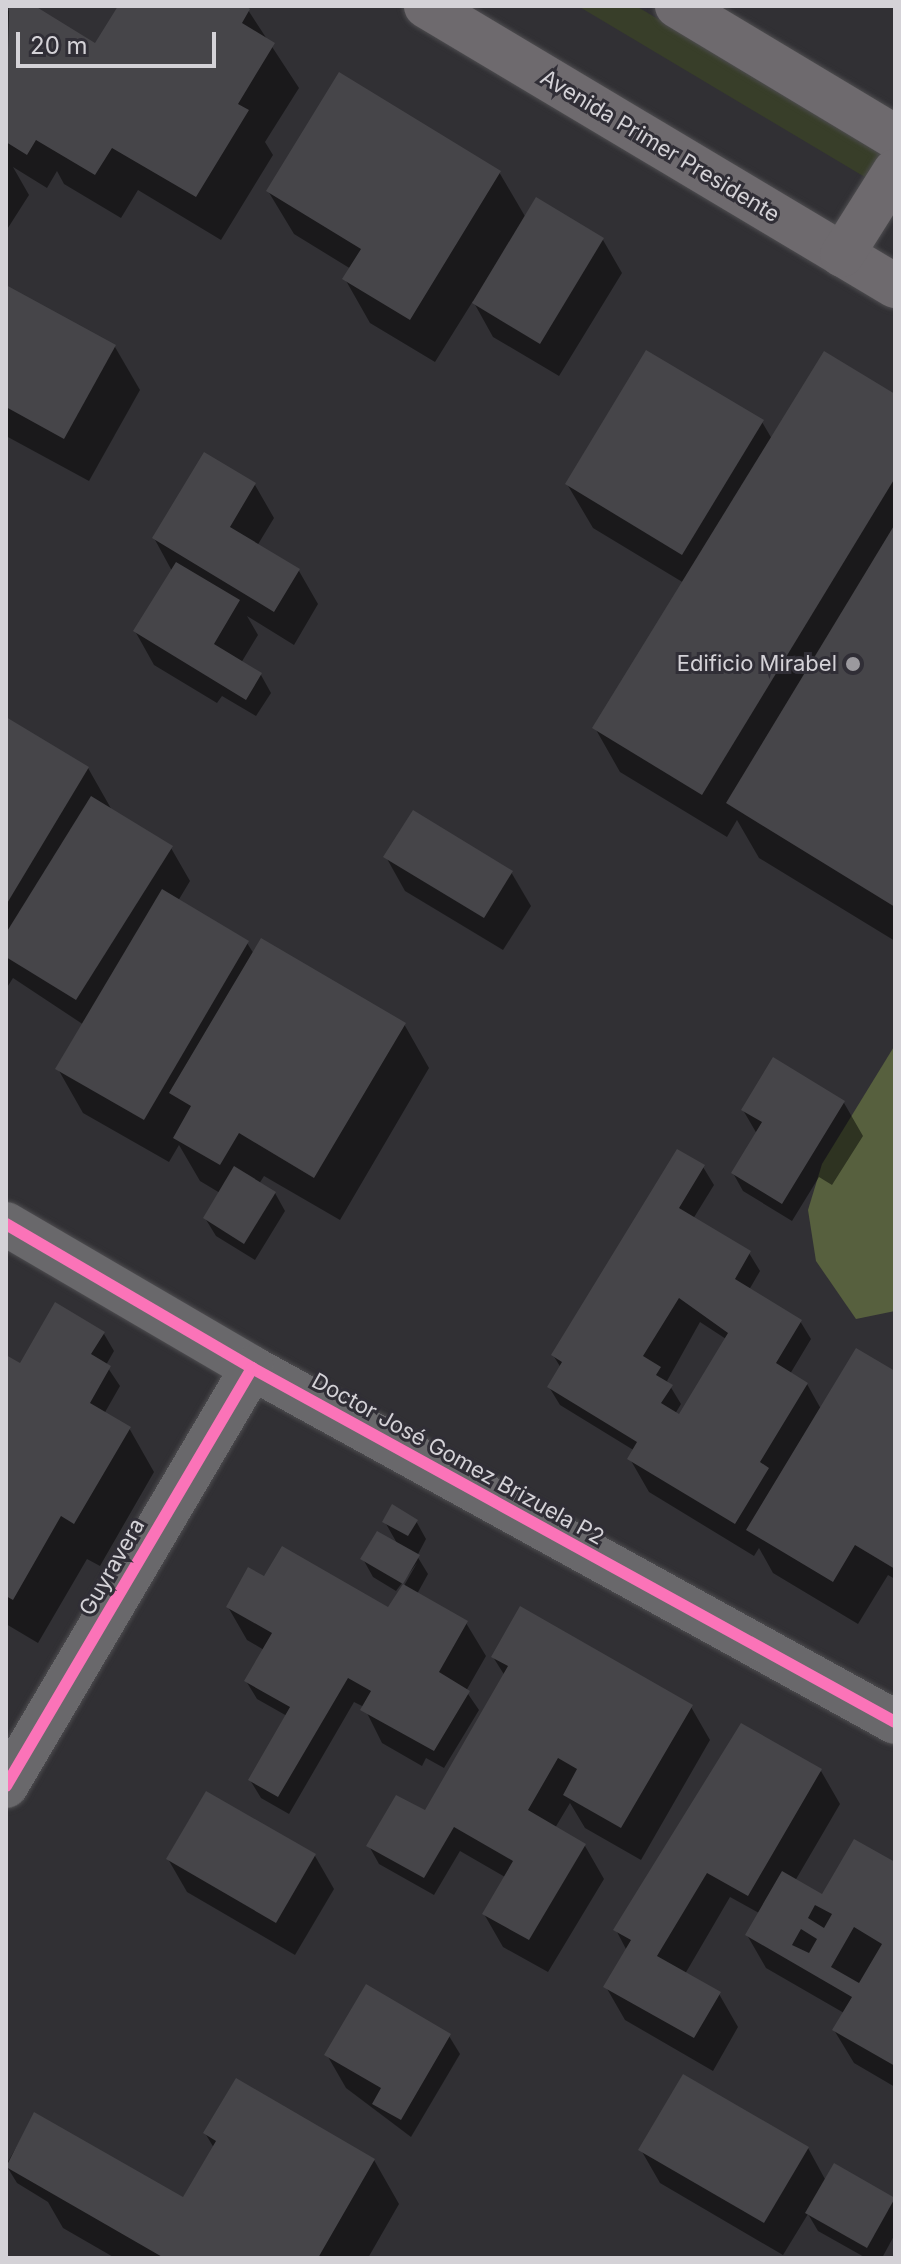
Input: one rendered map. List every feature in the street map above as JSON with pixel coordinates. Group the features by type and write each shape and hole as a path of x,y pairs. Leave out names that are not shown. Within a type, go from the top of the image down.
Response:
{"main road":[{"name":"Avenida Primer Presidente","path":"426,6 895,286"},
{"path":"677,6 895,137"},
{"path":"842,255 895,171"}],"street":[{"name":"Doctor José Gomez Brizuela P2","path":"6,1224 252,1368 895,1722"},
{"name":"Guyravera","path":"6,1786 252,1368"}],"green space":[{"path":"578,6 636,6 895,159 895,195"},
{"path":"895,1045 895,1311 856,1319 816,1261 808,1210 822,1164"}],"building":[{"path":"9,6 35,6 95,43 118,6 246,6 250,9 242,23 275,43 238,104 249,110 196,197 112,148 95,175 36,140 27,155 6,142"},
{"path":"339,72 501,171 410,320 342,279 361,249 266,191"},
{"path":"536,197 604,238 540,344 472,303"},
{"path":"6,285 116,345 64,439 6,407"},
{"path":"646,350 764,420 682,555 565,484"},
{"path":"824,351 895,394 895,478 702,795 592,728"},
{"path":"204,452 256,483 230,527 300,569 274,612 152,538"},
{"name":"Edificio Mirabel","path":"895,524 895,907 726,803"},
{"path":"176,562 240,600 214,644 262,673 246,700 133,631"},
{"path":"6,717 89,767 6,905"},
{"path":"91,796 173,846 76,1000 6,957 6,933"},
{"path":"413,810 513,871 484,918 383,857"},
{"path":"162,889 249,941 144,1120 55,1069"},
{"path":"261,938 406,1023 314,1178 239,1133 220,1165 173,1138 191,1106 169,1093"},
{"path":"773,1057 845,1101 782,1204 731,1173 762,1122 741,1110"},
{"path":"677,1149 705,1165 679,1208 751,1251 735,1279 802,1320 776,1363 808,1383 760,1462 769,1468 735,1524 627,1459 637,1442 547,1387 562,1362 551,1355","holes":["679,1298 728,1333 679,1414 661,1403 673,1385 656,1375 661,1367 643,1356"]},
{"path":"234,1166 276,1192 244,1244 203,1218"},
{"path":"55,1302 105,1332 91,1354 111,1366 90,1403 131,1427 74,1524 61,1516 13,1600 6,1596 6,1355 20,1363"},
{"path":"856,1348 895,1371 895,1569 855,1545 833,1582 746,1530"},
{"path":"392,1504 418,1520 408,1536 382,1522"},
{"path":"377,1531 420,1555 403,1584 360,1559"},
{"path":"282,1546 388,1607 403,1584 468,1621 439,1672 470,1691 434,1751 360,1710 371,1691 348,1678 278,1797 248,1780 290,1707 244,1681 272,1633 226,1607 248,1567 264,1576"},
{"path":"520,1606 693,1705 621,1828 563,1795 577,1769 558,1758 528,1810 586,1844 529,1940 482,1914 513,1861 454,1827 424,1878 366,1846 396,1795 425,1810 508,1666 491,1657"},
{"path":"741,1723 822,1769 748,1896 707,1873 657,1956 721,1992 694,2038 603,1987 631,1940 613,1930"},
{"path":"206,1791 316,1854 276,1923 166,1859"},
{"path":"854,1839 895,1862 895,2066 832,2030 852,1997 745,1935 782,1871 822,1894","holes":["815,1905 832,1914 824,1928 808,1918","854,1927 882,1944 859,1983 831,1967","801,1929 817,1939 809,1953 792,1945"]},
{"path":"366,1984 451,2034 401,2120 372,2104 381,2088 324,2055"},
{"path":"683,2074 809,2147 764,2223 638,2150"},
{"path":"236,2078 375,2159 318,2258 164,2258 6,2167 34,2112 183,2197 216,2141 203,2133"},
{"path":"834,2163 895,2198 867,2248 805,2213"}],"cycle path":[{"path":"6,1224 252,1368 895,1722"},
{"path":"6,1786 252,1368"}],"place":[{"name":"Edificio Mirabel","path":"853,664"}]}
